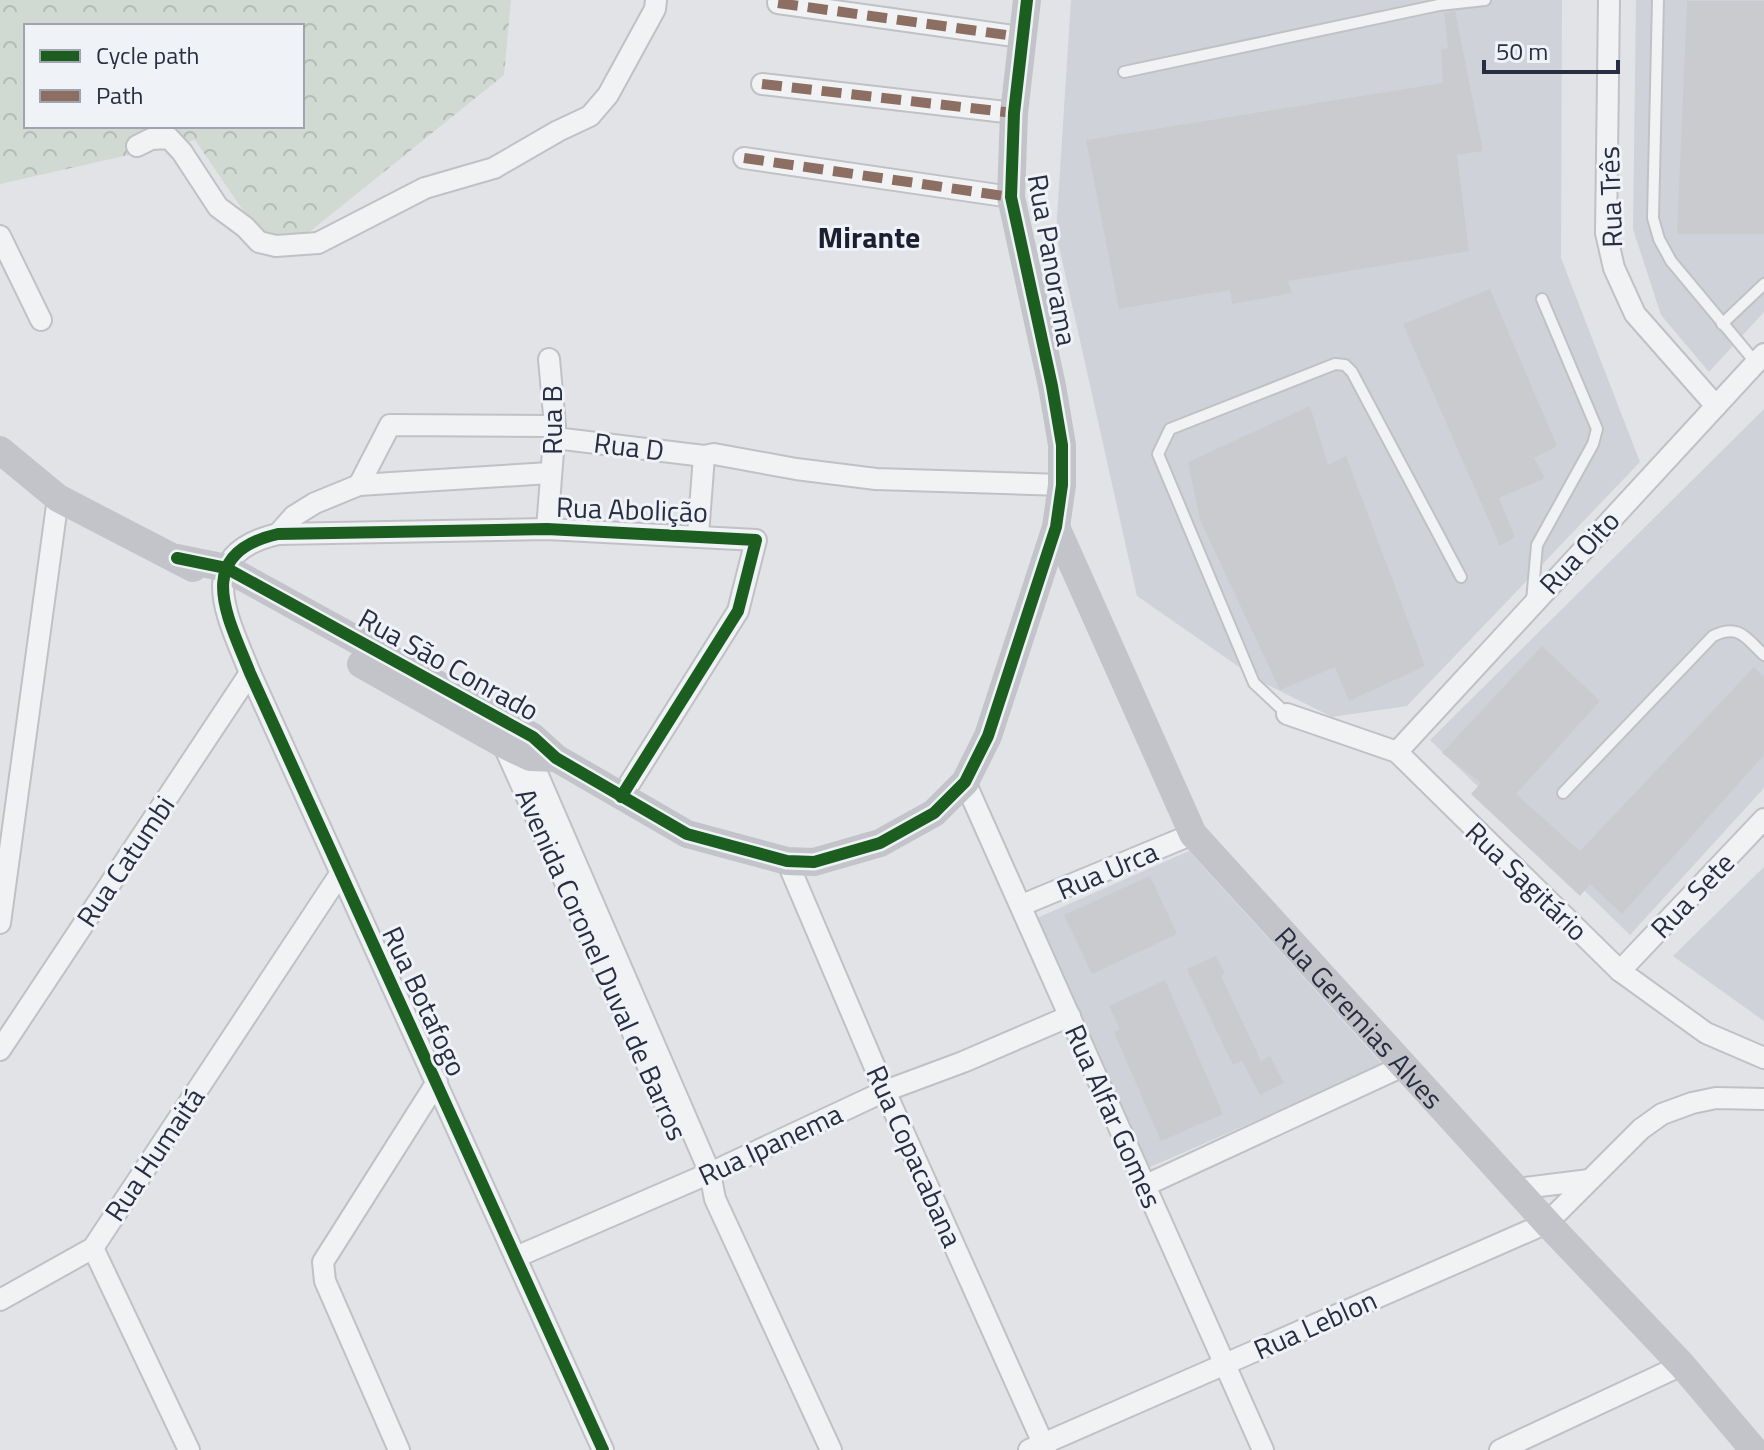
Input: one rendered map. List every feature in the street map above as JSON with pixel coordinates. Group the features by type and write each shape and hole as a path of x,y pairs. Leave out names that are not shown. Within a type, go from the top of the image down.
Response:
{"street":[{"path":"137,146 151,139 169,138 182,152 218,207 259,242 276,246 318,243 425,188 494,168 590,116 608,95 655,9 656,0"},
{"name":"Rua Panorama","path":"1027,0 1014,113 1011,197 1062,445 1062,485 1056,527"},
{"name":"Rua Três","path":"1609,0 1606,233 1614,268 1635,314 1716,406"},
{"path":"778,3 1021,37"},
{"path":"762,84 1014,113"},
{"path":"744,158 1011,197"},
{"path":"0,236 41,320"},
{"name":"Rua Oito","path":"1397,752 1760,358"},
{"name":"Rua B","path":"547,529 555,432 549,359"},
{"path":"359,485 390,425 555,432"},
{"name":"Rua Abolição","path":"623,431 701,445 709,455 876,479 1062,485"},
{"name":"Rua D","path":"555,432 709,455"},
{"name":"Rua São Conrado","path":"0,450 58,498 177,558 224,577 687,834 787,861 814,862 880,843 934,813 965,782 988,736 1056,527"},
{"name":"Rua Abolição","path":"698,535 709,455"},
{"name":"Rua Abolição","path":"278,534 294,516 315,503 359,485 550,473"},
{"path":"0,923 58,498"},
{"name":"Rua Geremias Alves","path":"1056,527 1193,834 1547,1223 1682,1365 1754,1450"},
{"name":"Rua Abolição","path":"224,577 247,545 278,534 547,529 756,540 738,611 621,797"},
{"name":"Rua Botafogo","path":"224,577 223,604 250,673 603,1450"},
{"name":"Rua Catumbi","path":"0,1050 250,673"},
{"name":"Rua Sagitário","path":"1287,714 1397,752 1620,971 1706,1033 1764,1058"},
{"name":"Avenida Coronel Duval de Barros","path":"526,744 554,836 704,1175 831,1450"},
{"name":"Avenida Coronel Duval de Barros","path":"526,744 554,836"},
{"name":"Rua Alfar Gomes","path":"965,782 1263,1450"},
{"name":"Rua Sete","path":"1620,971 1764,819"},
{"name":"Rua Urca","path":"1022,905 1193,834"},
{"name":"Rua Copacabana","path":"787,861 1040,1448"},
{"name":"Rua Humaitá","path":"189,1450 93,1248 340,874"},
{"name":"Rua Ipanema","path":"516,1257 885,1091 963,1062 1070,1016"},
{"path":"1144,1186 1403,1066"},
{"path":"399,1450 325,1281 323,1262 437,1082"},
{"name":"Rua Leblon","path":"1040,1448 1547,1223 1641,1129 1662,1114 1716,1098 1764,1099"},
{"path":"1516,1189 1589,1180"},
{"path":"0,1300 93,1248"},
{"path":"1500,1450 1682,1365"}],"lane":[{"path":"1124,72 1439,5 1485,0"},
{"path":"1658,0 1653,218 1659,239 1671,261 1722,324 1760,358"},
{"path":"1722,324 1764,284"},
{"path":"1532,603 1537,545 1593,444 1597,429 1542,299"},
{"path":"1287,714 1254,683 1158,454 1170,429 1335,364 1345,365 1352,372 1461,577"},
{"path":"1563,793 1713,636 1726,629 1740,632 1764,655"}],"shaded area":[{"path":"1071,0 1562,0 1561,258 1640,462 1407,706 1332,717 1258,680 1137,596 1056,233"},
{"path":"1636,0 1764,0 1764,312 1709,372 1661,315 1633,229"},
{"path":"1764,409 1764,788 1630,935 1430,740"},
{"path":"1189,851 1383,1065 1148,1168 1037,918"},
{"path":"1764,867 1764,1021 1673,956"}],"green space":[{"path":"0,0 511,0 504,75 276,259 195,140 0,184"}],"building":[{"path":"1687,1 1764,1 1764,234 1677,234"},
{"path":"1455,11 1483,151 1457,155 1469,251 1288,281 1292,293 1232,304 1230,290 1119,309 1086,140 1443,83 1441,50 1448,48 1444,13"},
{"path":"1490,289 1557,446 1534,458 1545,478 1499,498 1515,537 1500,546 1403,324"},
{"path":"1310,406 1328,465 1346,456 1425,666 1349,701 1335,667 1280,690 1200,520 1188,462"},
{"path":"1542,646 1600,701 1516,794 1580,851 1754,667 1764,677 1764,755 1622,914 1590,884 1580,896 1471,794 1481,783 1442,753"},
{"path":"1150,876 1177,934 1092,974 1064,915"},
{"path":"1216,956 1225,974 1221,976 1261,1061 1270,1056 1284,1083 1260,1095 1242,1061 1233,1065 1187,969"},
{"path":"1165,980 1223,1114 1161,1141 1114,1032 1120,1029 1109,1006"}],"marked path":[{"path":"778,3 1021,37"},
{"path":"762,84 1014,113"},
{"path":"744,158 1011,197"}],"cycle path":[{"path":"177,558 226,568 533,737 556,758 687,834 787,861 814,862 880,843 934,813 965,782 988,736 1056,527 1062,485 1062,445 1052,386 1011,197 1014,113 1027,0"},
{"path":"603,1450 250,673 226,610 223,590 225,572 234,556 251,543 278,534 547,529 756,540 738,611 621,797"}],"district":[{"name":"Mirante","path":"869,237"}]}
